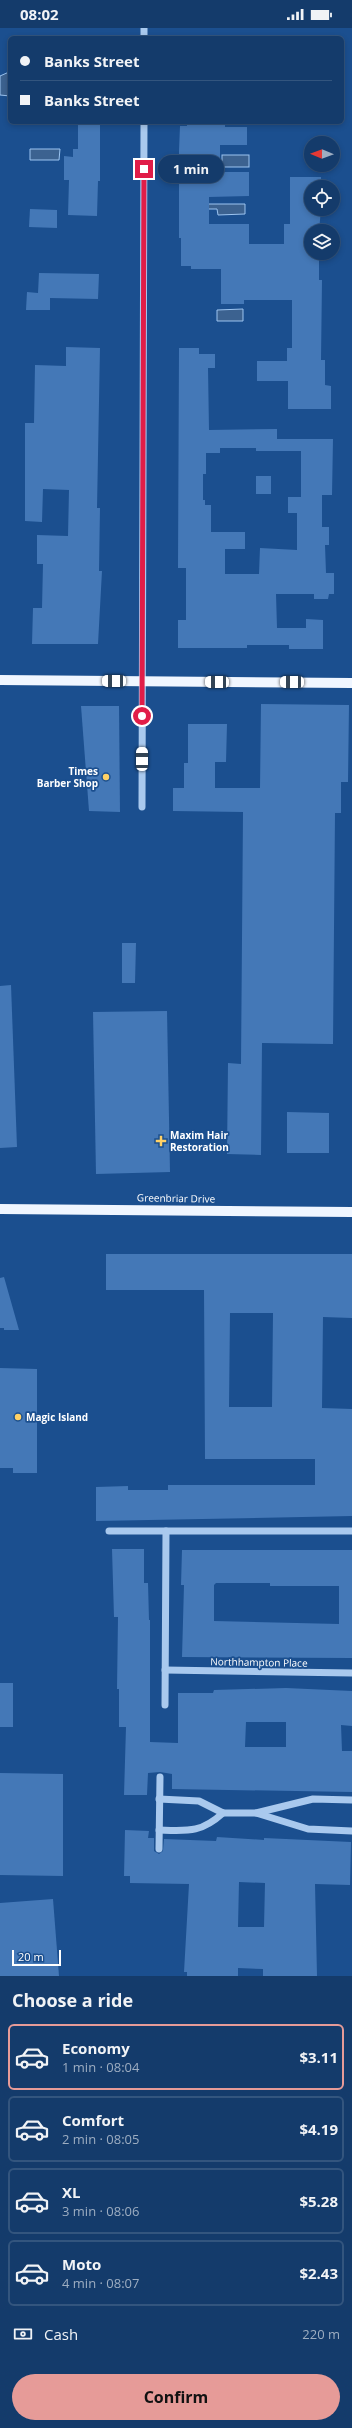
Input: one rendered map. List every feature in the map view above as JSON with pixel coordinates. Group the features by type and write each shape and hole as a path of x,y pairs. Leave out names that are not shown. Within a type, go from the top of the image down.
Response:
{"main road":[{"path":"0,680 352,683"},
{"name":"Greenbriar Drive","path":"0,1209 352,1212"}],"street":[{"path":"142,806 144,124"},
{"path":"109,1531 352,1531"},
{"path":"165,1705 166,1531"},
{"name":"Northhampton Place","path":"165,1670 352,1673"},
{"path":"159,1848 160,1777"},
{"path":"159,1799 199,1800 211,1804 223,1813 256,1813 313,1800 352,1800"},
{"path":"159,1830 188,1831 202,1828 211,1824 223,1813"},
{"path":"256,1813 308,1829 352,1831"}],"water":[{"path":"8,72 8,96 0,95 0,76"},
{"path":"30,149 60,149 59,160 30,160"},
{"path":"222,155 249,155 249,167 222,167"},
{"path":"208,204 245,204 245,214 218,215 217,209 208,209"},
{"path":"243,309 243,321 217,321 217,310"}],"building":[{"path":"78,124 100,124 100,181 98,181 97,216 68,215 69,180 64,180 64,156 73,157 73,149 78,149"},
{"path":"187,124 225,124 225,127 247,127 247,145 220,145 220,172 249,172 249,196 209,197 209,224 249,224 249,244 284,244 284,224 290,224 290,177 321,177 321,180 304,180 304,216 320,216 320,224 304,224 304,260 319,260 319,280 322,280 321,360 325,360 325,385 331,386 331,409 288,409 288,381 257,381 257,361 287,361 287,348 292,348 292,300 244,300 244,304 221,304 221,269 191,269 191,266 181,266 181,238 179,238 180,126 187,126"},
{"path":"30,209 57,210 57,228 29,227"},
{"path":"39,273 99,274 98,299 50,298 50,310 26,310 27,292 38,293"},
{"path":"66,347 100,348 97,508 100,508 99,571 102,571 98,644 32,644 33,608 42,608 43,564 37,564 37,535 68,536 69,490 43,489 42,522 25,521 25,423 34,423 35,365 66,366"},
{"path":"179,348 199,348 199,354 215,354 215,368 208,368 209,430 277,429 277,439 333,439 332,495 322,495 322,527 329,527 329,545 325,545 326,573 334,573 334,594 329,594 328,599 314,599 314,594 276,594 277,628 306,628 306,619 323,620 323,649 289,649 289,645 247,645 247,648 178,648 178,620 186,620 186,568 178,568","holes":["220,448 256,448 256,451 301,451 301,497 288,497 288,513 297,513 297,550 260,548 259,574 225,574 225,549 245,549 245,532 211,532 211,505 205,505 205,500 203,500 203,474 206,474 206,453 220,453"]},
{"path":"256,476 271,476 271,494 256,494"},
{"path":"261,704 349,705 348,782 341,782 341,813 335,813 333,1044 262,1043 261,1155 227,1154 228,1063 241,1064 243,812 173,811 173,788 184,788 184,763 188,763 188,724 227,724 226,762 215,762 215,788 260,788"},
{"path":"81,706 119,706 120,812 89,811"},
{"path":"122,943 136,943 135,983 122,983"},
{"path":"11,985 17,1147 0,1148 0,986"},
{"path":"167,1011 170,1172 96,1174 93,1012"},
{"path":"287,1112 329,1113 329,1153 287,1153"},
{"path":"106,1254 352,1254 352,1318 323,1317 322,1408 352,1409 352,1516 96,1521 96,1487 128,1486 128,1490 168,1490 168,1485 315,1485 315,1459 205,1459 204,1290 106,1290","holes":["230,1313 273,1313 272,1407 229,1407"]},
{"path":"4,1277 19,1330 4,1330 4,1328 0,1328 0,1278"},
{"name":"Magic Island","path":"0,1368 37,1369 37,1473 13,1473 13,1468 0,1468"},
{"path":"112,1549 144,1549 144,1583 148,1583 150,1620 150,1742 178,1743 178,1693 213,1693 214,1690 286,1688 352,1691 352,1726 341,1725 342,1751 352,1751 352,1792 172,1789 172,1774 160,1772 148,1773 147,1795 124,1795 126,1727 119,1727 119,1689 117,1689 118,1617 114,1617","holes":["246,1722 286,1722 286,1747 245,1747"]},
{"path":"182,1550 352,1550 352,1658 182,1657 184,1585 181,1585","holes":["216,1583 270,1583 270,1586 339,1586 339,1624 214,1621 214,1585"]},
{"path":"0,1683 13,1683 13,1727 0,1727"},
{"path":"0,1773 63,1774 63,1876 0,1875"},
{"path":"125,1830 149,1831 148,1838 154,1838 154,1851 159,1854 163,1851 164,1839 216,1841 217,1837 264,1840 264,1838 351,1842 350,1885 315,1884 317,1976 263,1976 263,1969 238,1968 238,1976 187,1976 187,1972 184,1972 189,1884 130,1883 130,1876 124,1876","holes":["239,1882 265,1883 264,1927 238,1927"]},
{"path":"53,1899 59,1976 0,1976 0,1903"}],"place":[{"name":"Times Barber Shop","path":"106,777"},
{"name":"Maxim Hair Restoration","path":"161,1141"},
{"name":"Magic Island","path":"18,1417"}],"route":[{"path":"142,716 144,169"}]}
